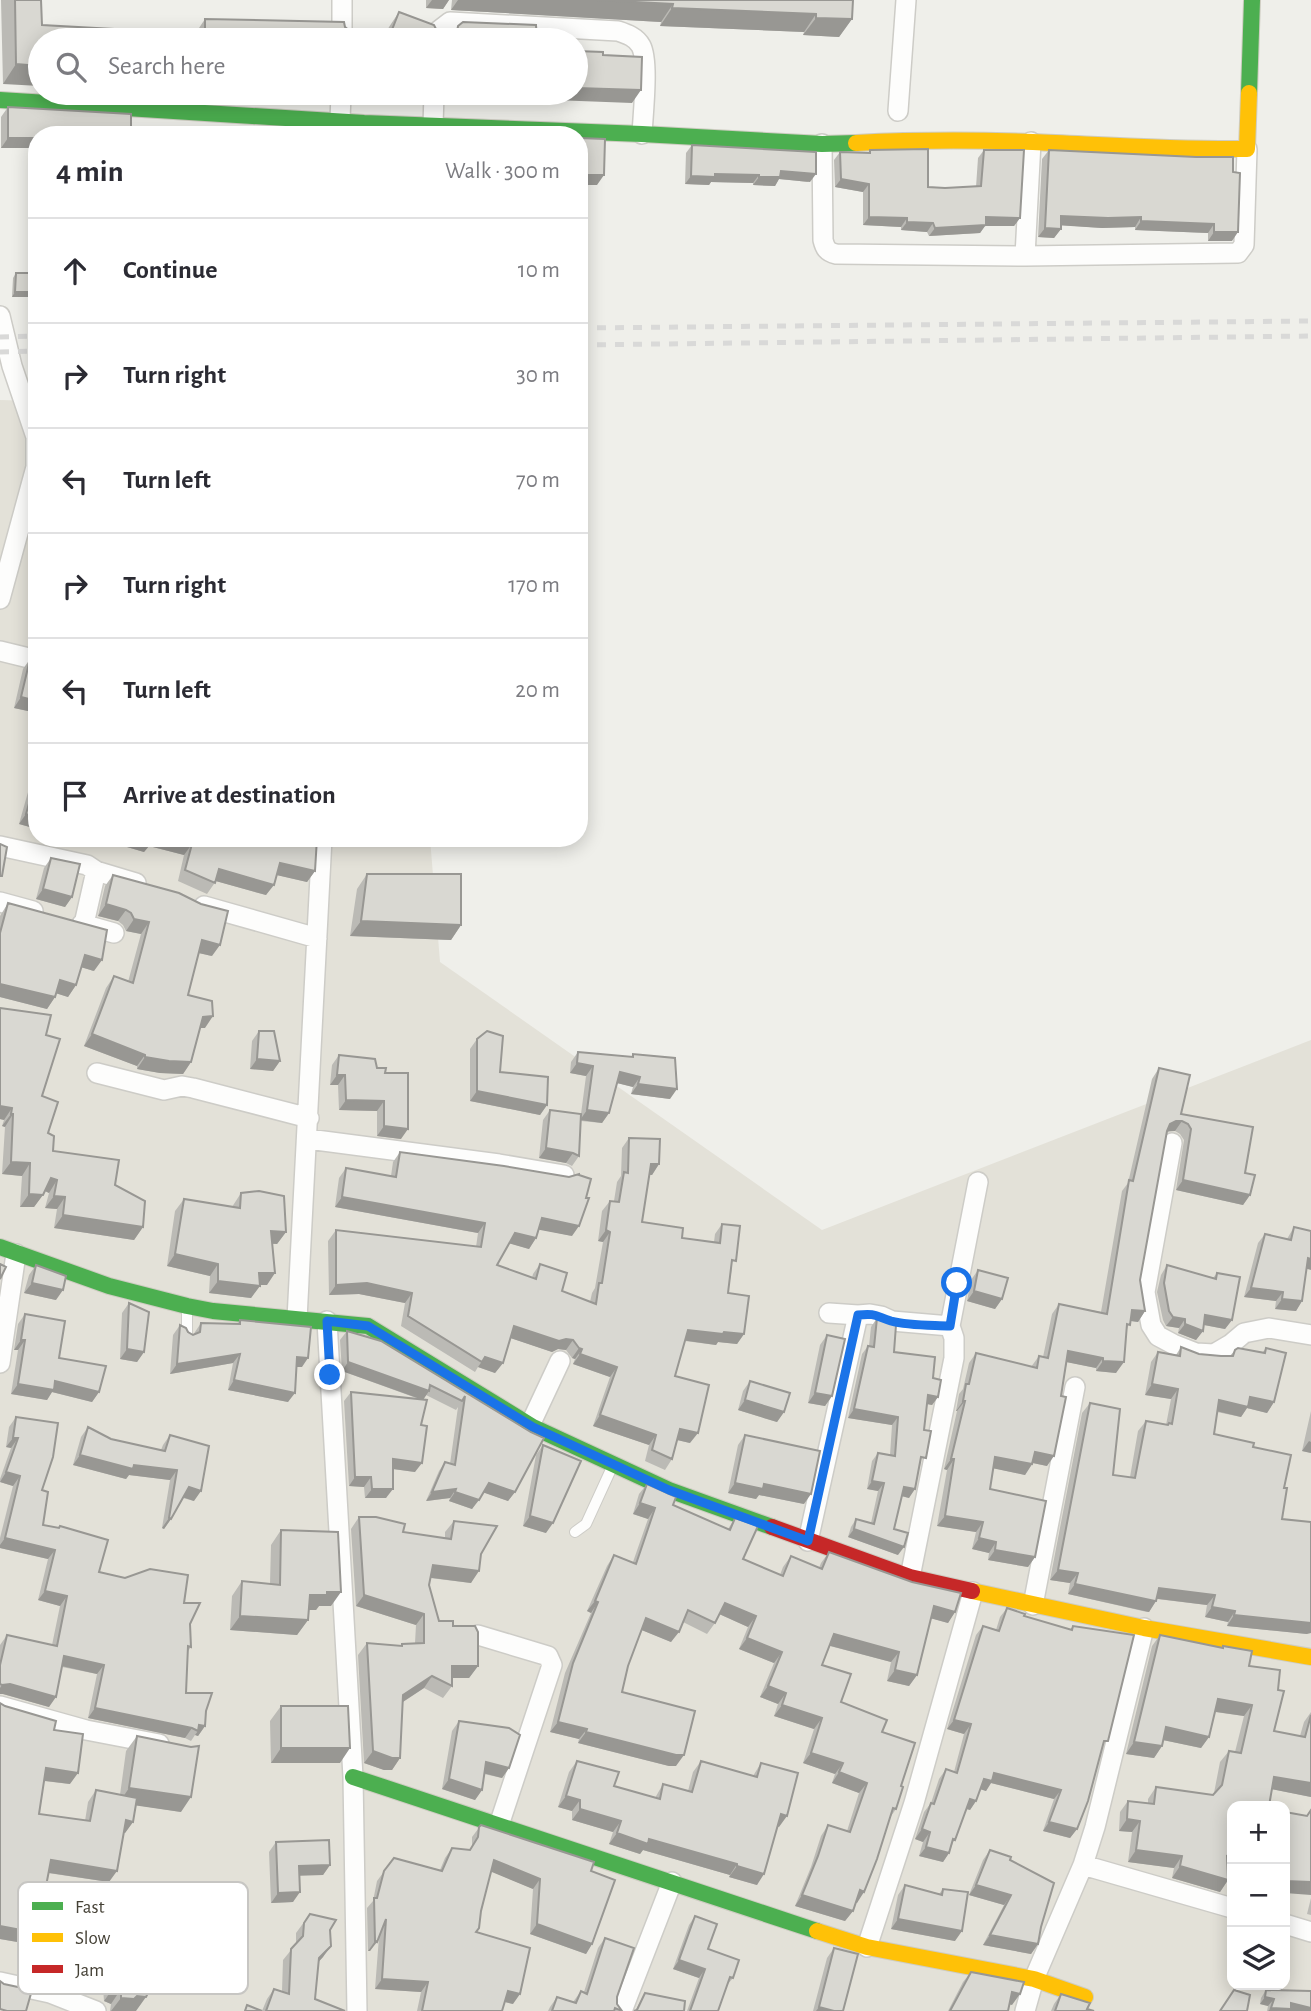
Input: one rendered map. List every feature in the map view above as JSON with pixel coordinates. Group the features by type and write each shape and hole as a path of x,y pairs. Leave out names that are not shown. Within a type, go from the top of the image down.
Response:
{"street":[{"path":"342,0 342,28"},
{"path":"898,111 906,0"},
{"path":"822,144 823,240 829,253 1025,256 1238,253 1244,246 1252,0"},
{"path":"442,28 450,22 562,28"},
{"path":"588,29 628,34 640,45 645,57 642,134"},
{"path":"0,100 28,102"},
{"path":"80,105 433,126 434,105"},
{"path":"345,105 351,122"},
{"path":"588,132 822,144 896,141 1031,142 1191,150 1247,149"},
{"path":"1025,256 1031,142"},
{"path":"0,316 12,366 28,413"},
{"path":"0,599 28,496"},
{"path":"0,651 28,658"},
{"path":"0,846 86,865 96,872 149,886"},
{"path":"297,1319 322,847"},
{"path":"84,924 96,872"},
{"path":"186,899 317,939"},
{"path":"0,902 114,933"},
{"path":"97,1073 164,1090 182,1086 193,1088 309,1118"},
{"path":"307,1139 564,1175"},
{"path":"1172,1143 1145,1292 1151,1325 1158,1336 1196,1353 1214,1354 1231,1345 1244,1333 1269,1328 1311,1335"},
{"path":"910,1577 954,1358 954,1338 950,1326 978,1181"},
{"path":"0,1363 8,1251 109,1286 187,1306 213,1311 368,1326 530,1424 669,1490 910,1577 1144,1628 1311,1657"},
{"path":"829,1313 881,1315 892,1321 950,1326"},
{"path":"808,1541 858,1315"},
{"path":"327,1321 353,1777 357,2011"},
{"path":"530,1424 559,1361"},
{"path":"1033,1605 1074,1387"},
{"path":"867,1947 914,1802 973,1592"},
{"path":"1025,2011 1034,1979 1083,1865 1095,1827 1144,1628"},
{"path":"478,1635 548,1656 552,1665 499,1825"},
{"path":"0,1706 86,1730 171,1747"},
{"path":"353,1777 867,1947 1034,1979 1085,1997"},
{"path":"1083,1865 1227,1907"},
{"path":"622,2011 672,1882"},
{"path":"1290,1926 1311,1932"},
{"path":"0,1982 18,1986"},
{"path":"53,1994 96,2011"}],"lane":[{"path":"187,1306 187,1337"},
{"path":"575,1532 586,1524 614,1464"}],"shaded area":[{"path":"0,400 28,401 28,847 431,847 440,962 822,1230 1311,1040 1311,2011 0,2011"}],"building":[{"path":"15,0 41,0 42,25 96,28 28,28 28,65 16,64"},
{"path":"597,0 853,0 852,19 816,18 816,14 672,8 673,4"},
{"path":"399,12 434,25 436,28 393,28"},
{"path":"205,19 344,22 345,27 205,28"},
{"path":"463,22 536,25 536,28 458,28"},
{"path":"588,51 642,57 641,90 588,88"},
{"path":"8,107 131,114 131,126 28,126 28,138 8,138"},
{"path":"588,138 605,139 604,175 588,175"},
{"path":"692,145 816,152 816,174 781,171 780,177 715,174 715,177 691,176"},
{"path":"928,149 928,187 945,188 981,186 984,150 1024,150 1020,218 986,217 986,225 935,228 933,223 907,222 907,218 869,217 869,184 841,179 840,152"},
{"path":"1049,150 1233,157 1233,172 1240,173 1238,232 1214,232 1214,224 1141,221 1141,217 1061,216 1061,229 1045,228"},
{"path":"16,273 28,273 28,292 15,292"},
{"path":"28,667 28,699 21,697"},
{"path":"0,844 7,847 2,876 0,876"},
{"path":"191,847 316,847 315,871 280,863 274,885 219,869 215,883 185,870"},
{"path":"51,858 80,864 72,897 43,889"},
{"path":"367,874 461,874 461,925 361,921"},
{"path":"113,875 179,893 201,904 228,911 220,945 202,940 188,995 212,1001 213,1016 203,1017 191,1062 145,1057 92,1034 114,976 133,983 149,922 134,919 126,910 106,904"},
{"path":"8,903 107,930 102,960 85,955 76,985 60,980 55,997 0,984 0,933"},
{"path":"0,1008 51,1015 46,1035 60,1039 42,1096 58,1102 48,1133 54,1136 53,1151 119,1160 115,1185 145,1201 143,1227 63,1215 65,1197 54,1196 57,1180 51,1178 43,1195 29,1194 30,1163 11,1162 12,1108 0,1106"},
{"path":"259,1031 274,1031 280,1061 257,1059"},
{"path":"487,1031 503,1036 500,1072 548,1077 547,1105 477,1091 477,1039"},
{"path":"578,1052 675,1058 677,1089 638,1084 640,1077 620,1072 609,1113 587,1110 593,1066 577,1063"},
{"path":"339,1055 375,1059 377,1068 386,1068 385,1073 408,1073 408,1129 384,1126 384,1101 346,1100 345,1075 337,1075"},
{"path":"1159,1068 1190,1075 1181,1114 1253,1127 1245,1173 1255,1175 1250,1195 1183,1180 1191,1129 1182,1121 1170,1124 1140,1280 1145,1311 1132,1310 1130,1325 1127,1324 1124,1362 1103,1361 1103,1358 1068,1351 1061,1396 1066,1397 1054,1456 1035,1452 1032,1464 995,1457 990,1489 1046,1501 1035,1557 995,1550 996,1542 979,1538 983,1522 945,1516 954,1459 951,1459 965,1401 966,1384 969,1384 976,1353 1037,1368 1039,1356 1048,1358 1059,1304 1107,1314 1129,1180 1133,1181"},
{"path":"550,1110 581,1114 579,1156 546,1148"},
{"path":"629,1138 660,1139 659,1164 651,1164 642,1222 683,1228 682,1238 720,1243 722,1224 740,1226 736,1261 732,1260 728,1293 749,1296 744,1334 688,1330 675,1376 709,1385 698,1433 680,1429 672,1459 652,1450 656,1435 600,1415 617,1367 580,1354 582,1349 573,1340 559,1341 514,1326 503,1363 485,1357 482,1362 408,1316 412,1293 367,1283 336,1285 336,1230 481,1247 485,1223 342,1197 346,1168 396,1177 400,1152 569,1177 579,1174 591,1179 586,1198 589,1198 579,1226 542,1218 536,1238 515,1233 497,1265 536,1279 540,1264 567,1273 562,1291 596,1304 610,1232 606,1230 610,1201 619,1202 624,1172 628,1173"},
{"path":"259,1191 284,1196 286,1232 271,1231 275,1273 259,1273 260,1286 218,1281 218,1264 175,1254 184,1199 240,1208 241,1193"},
{"path":"1294,1227 1311,1231 1311,1259 1308,1258 1302,1301 1282,1299 1283,1292 1251,1288 1265,1234 1291,1240"},
{"path":"0,1264 6,1267 0,1279"},
{"path":"36,1265 66,1276 63,1290 32,1283"},
{"path":"1167,1265 1216,1279 1217,1273 1240,1277 1232,1320 1205,1315 1203,1331 1185,1324 1185,1319 1173,1317 1169,1311 1164,1283"},
{"path":"978,1270 1008,1278 1002,1299 974,1291"},
{"path":"129,1303 149,1312 144,1352 127,1349"},
{"path":"25,1314 65,1321 59,1358 106,1366 99,1392 55,1381 54,1390 18,1384 25,1340 21,1340"},
{"path":"877,1318 896,1325 894,1352 935,1357 933,1378 941,1380 938,1397 928,1395 924,1430 931,1431 926,1458 921,1457 915,1489 904,1487 894,1529 908,1533 904,1547 854,1529 856,1519 874,1524 884,1483 872,1481 878,1453 895,1456 898,1417 854,1409 868,1346 874,1347"},
{"path":"240,1320 311,1327 308,1358 297,1357 295,1393 234,1380 240,1354 177,1364 180,1325 193,1335 200,1332 201,1323 240,1324"},
{"path":"347,1331 381,1341 544,1438 515,1492 489,1483 479,1500 455,1492 456,1489 432,1492 445,1462 455,1465 465,1396 462,1401 430,1385 429,1391 348,1362"},
{"path":"827,1335 845,1339 832,1396 815,1393"},
{"path":"1181,1347 1199,1354 1221,1356 1233,1356 1238,1348 1265,1353 1266,1348 1286,1353 1274,1402 1250,1397 1248,1407 1219,1400 1214,1434 1254,1443 1253,1447 1291,1455 1284,1488 1287,1488 1282,1519 1311,1522 1311,1623 1234,1615 1235,1611 1212,1607 1215,1595 1159,1588 1155,1601 1075,1584 1078,1573 1058,1570 1090,1403 1120,1409 1113,1475 1135,1478 1146,1421 1172,1424 1178,1389 1152,1384 1158,1352 1180,1356"},
{"path":"750,1381 790,1393 784,1412 745,1400"},
{"path":"351,1392 427,1400 421,1425 427,1426 422,1463 393,1459 393,1489 372,1489 371,1477 355,1477"},
{"path":"16,1417 58,1423 53,1457 42,1490 48,1492 43,1525 60,1526 108,1540 99,1572 125,1578 150,1569 188,1575 184,1603 200,1603 190,1624 191,1647 188,1646 186,1693 212,1693 206,1711 205,1726 199,1725 198,1731 95,1708 104,1665 64,1656 56,1697 10,1684 0,1684 0,1665 7,1635 57,1646 67,1596 45,1591 55,1550 5,1538 20,1476 6,1472 18,1438 13,1438"},
{"path":"88,1427 111,1439 165,1451 170,1435 209,1446 201,1491 189,1487 171,1519 169,1518 177,1470 134,1465 133,1469 80,1455"},
{"path":"745,1435 820,1451 811,1494 764,1484 763,1489 735,1483"},
{"path":"543,1445 581,1461 553,1523 530,1516"},
{"path":"647,1484 676,1497 673,1505 730,1530 735,1518 758,1526 743,1559 783,1576 791,1556 822,1569 829,1552 912,1582 961,1593 955,1612 934,1606 917,1675 895,1670 899,1652 834,1634 822,1665 851,1674 841,1702 887,1720 882,1732 915,1743 896,1809 893,1808 877,1859 864,1892 860,1890 853,1911 802,1895 828,1825 850,1832 867,1783 839,1772 843,1763 811,1753 822,1718 782,1705 786,1693 768,1686 782,1652 747,1638 756,1616 725,1603 715,1623 688,1610 679,1632 646,1618 628,1666 622,1692 695,1711 684,1755 586,1732 587,1729 558,1722 573,1663 614,1555 636,1564 655,1508 640,1503"},
{"path":"359,1517 376,1517 405,1524 403,1532 451,1539 454,1521 497,1526 481,1554 479,1571 433,1565 429,1585 439,1621 453,1621 453,1626 475,1626 478,1632 478,1666 452,1666 452,1686 432,1676 403,1695 400,1758 373,1751 367,1643 402,1646 424,1643 424,1614 364,1595"},
{"path":"281,1530 338,1532 341,1592 310,1595 308,1620 240,1616 242,1581 280,1585"},
{"path":"1007,1608 1025,1614 1024,1616 1072,1630 1073,1626 1134,1635 1108,1741 1104,1741 1088,1801 1077,1829 1049,1822 1061,1790 994,1773 992,1781 984,1779 976,1801 970,1799 949,1853 926,1847 930,1832 922,1829 931,1803 934,1804 946,1769 957,1773 971,1724 954,1720 983,1626 999,1631"},
{"path":"1160,1635 1252,1651 1249,1666 1280,1670 1278,1690 1284,1691 1274,1731 1305,1737 1311,1715 1311,1783 1274,1777 1270,1801 1227,1801 1227,1880 1180,1866 1182,1856 1136,1850 1140,1821 1127,1819 1128,1801 1154,1804 1156,1787 1213,1795 1222,1785 1229,1751 1241,1753 1252,1705 1218,1699 1209,1737 1166,1727 1162,1746 1134,1742"},
{"path":"0,1703 56,1721 54,1730 83,1734 78,1773 46,1768 39,1814 90,1821 96,1790 137,1798 133,1822 126,1820 117,1871 51,1860 47,1882 18,1882 18,1929 0,1926"},
{"path":"281,1706 348,1706 350,1748 281,1748"},
{"path":"459,1721 509,1728 520,1735 509,1768 486,1762 482,1790 449,1779"},
{"path":"137,1736 191,1747 199,1746 191,1797 129,1788"},
{"path":"577,1761 619,1772 614,1786 660,1799 663,1784 692,1792 701,1761 757,1777 761,1763 798,1773 787,1816 781,1814 764,1874 649,1839 648,1844 617,1833 621,1821 580,1809 580,1800 566,1796"},
{"path":"1311,1810 1311,1882 1290,1881 1290,1813 1307,1816"},
{"path":"481,1825 594,1862 591,1871 615,1880 592,1944 537,1924 540,1879 494,1860 476,1932 530,1948 520,1994 508,1991 502,2011 422,2011 428,1982 382,1979 386,1919 377,1942 374,1898 377,1898 384,1871 394,1858 442,1871 452,1848 470,1850"},
{"path":"329,1840 330,1865 299,1866 300,1892 278,1893 276,1842"},
{"path":"990,1850 1011,1857 1010,1860 1054,1883 1038,1944 990,1935 1011,1895 976,1885"},
{"path":"905,1885 942,1895 943,1889 968,1892 962,1931 898,1919"},
{"path":"310,1914 336,1920 330,1930 331,1946 319,1958 315,1999 345,2011 266,2011 274,1989 289,1994 291,1949 303,1936 304,1923"},
{"path":"695,1916 717,1924 708,1949 739,1960 718,2011 690,2011 705,1969 679,1960"},
{"path":"605,1938 634,1948 617,1997 617,2004 622,2011 615,2008 614,2011 552,2011 557,1997 576,2003 581,1991 587,1994"},
{"path":"834,1948 858,1954 843,2011 819,2007"},
{"path":"971,1972 1024,1982 1020,1994 1012,1992 1008,2011 950,2011"},
{"path":"0,1981 18,1987 18,1994 31,1994 26,2011 0,2009"},
{"path":"1234,1990 1250,1995 1247,2011 1220,2011"},
{"path":"1266,1990 1311,1991 1311,2008 1291,2003 1291,2009 1271,2008 1274,1999 1265,1997"},
{"path":"645,1993 685,2001 684,2011 634,2011"},
{"path":"121,1994 148,1994 146,1997 137,1996 134,1999 121,1998"},
{"path":"1061,1994 1090,2003 1087,2009 1094,2011 1055,2011"},
{"path":"247,2005 262,2011 245,2011"}],"railway":[{"path":"588,328 1311,321"},
{"path":"0,337 28,336"},
{"path":"588,345 1311,336"},
{"path":"0,352 28,351"}],"traffic: fast":[{"path":"1249,93 1252,0"},
{"path":"0,100 28,102"},
{"path":"79,105 440,126"},
{"path":"588,132 822,144 856,143"},
{"path":"0,1247 109,1286 187,1306 213,1311 368,1326 533,1427 669,1490 772,1527"},
{"path":"353,1777 817,1931"}],"traffic: slow":[{"path":"856,143 989,141 1247,149 1249,93"},
{"path":"972,1591 1144,1628 1311,1657"},
{"path":"817,1931 867,1947 1034,1979 1085,1997"}],"traffic: jam":[{"path":"772,1527 910,1577 972,1591"}],"route":[{"path":"330,1375 327,1321 368,1326 533,1427 669,1490 808,1541 858,1315 881,1315 892,1321 950,1326 957,1283"}]}
